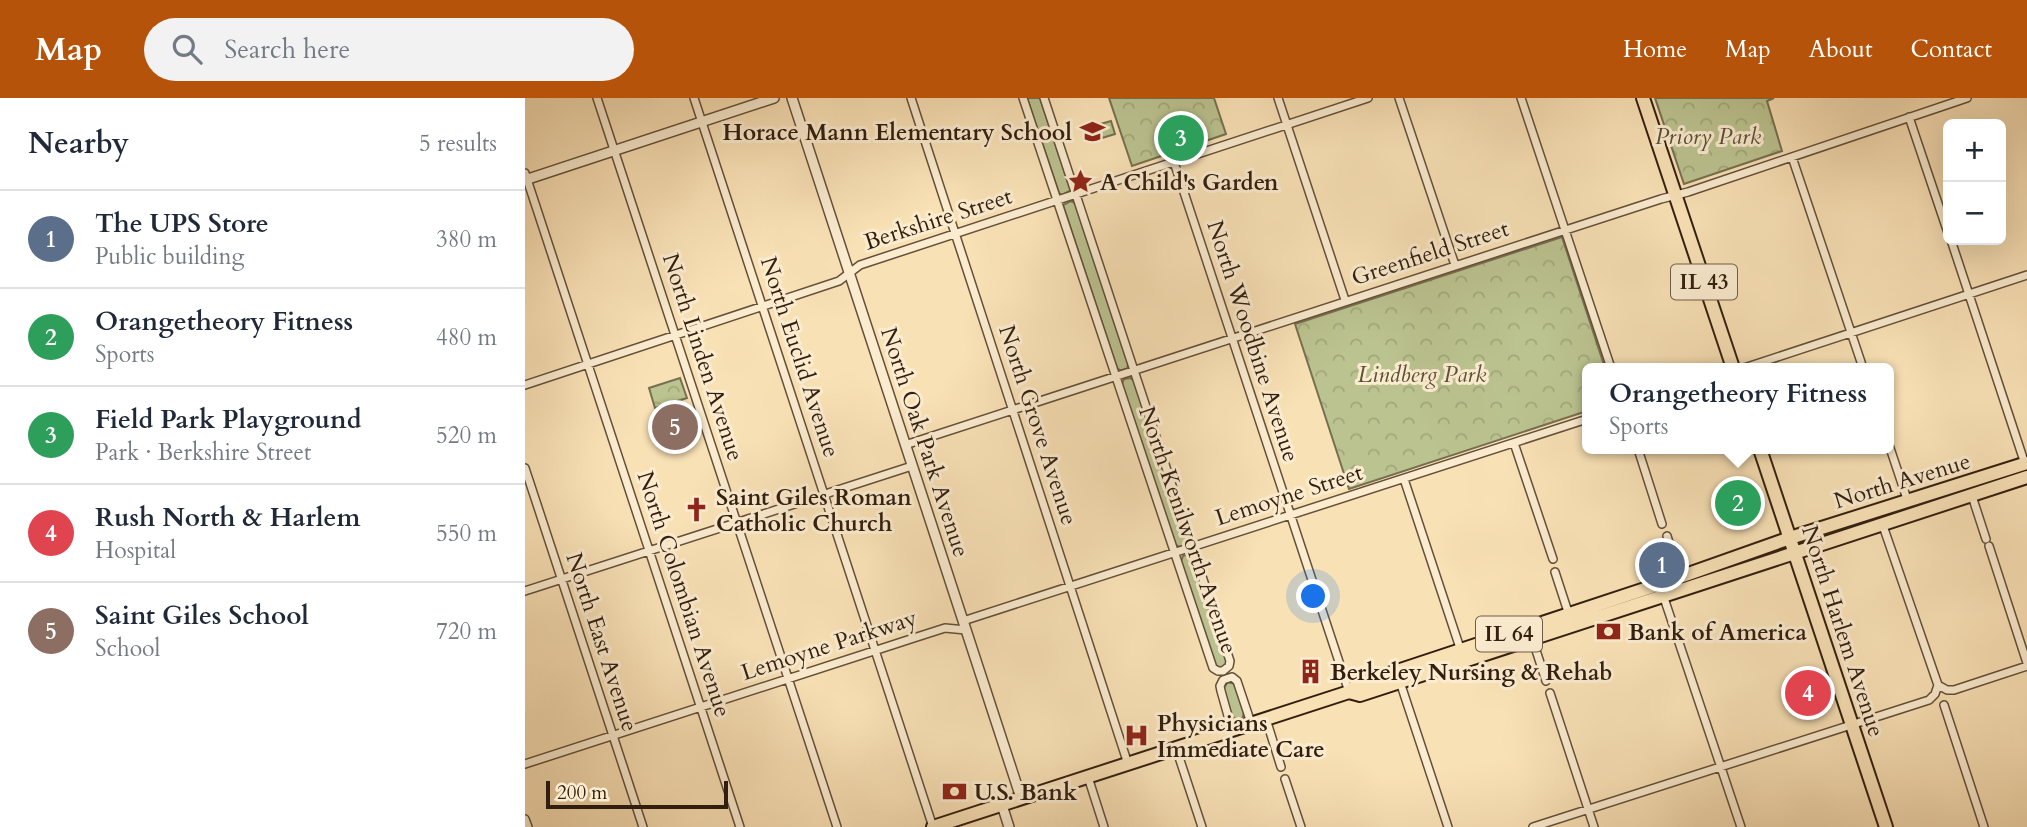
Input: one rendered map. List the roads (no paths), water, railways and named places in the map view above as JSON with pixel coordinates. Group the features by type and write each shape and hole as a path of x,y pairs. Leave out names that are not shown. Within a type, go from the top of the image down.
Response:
{"main road":[{"name":"IL 43","path":"1643,98 1731,363"},
{"name":"North Harlem Avenue","path":"1762,454 1886,827"},
{"name":"North Avenue","path":"1790,538 2026,463"},
{"name":"North Avenue","path":"1795,553 2027,477"},
{"name":"IL 64","path":"1661,590 1678,573 1790,538"},
{"name":"IL 64","path":"933,827 1349,692 1358,684 1398,677 1661,590 1795,553"}],"street":[{"name":"North Linden Avenue","path":"597,98 837,827"},
{"name":"North Euclid Avenue","path":"694,98 933,827"},
{"path":"526,178 774,98"},
{"name":"North Oak Park Avenue","path":"792,98 1021,798"},
{"name":"North Grove Avenue","path":"911,98 1128,764"},
{"name":"North Kenilworth Avenue","path":"1023,98 1213,668 1227,670 1230,661 1044,98"},
{"path":"1278,98 1345,300"},
{"name":"Berkshire Street","path":"525,385 839,282 860,265 1368,98"},
{"path":"1399,98 1455,265"},
{"path":"1521,98 1609,363"},
{"name":"Greenfield Street","path":"905,445 1967,98"},
{"path":"1909,117 1943,218"},
{"path":"1792,157 1861,363"},
{"name":"North Woodbine Avenue","path":"1174,162 1349,692"},
{"name":"North Colombian Avenue","path":"526,178 740,827"},
{"path":"1953,245 2026,463"},
{"path":"1759,363 2027,275"},
{"name":"Lemoyne Street","path":"963,622 1582,421"},
{"path":"1514,443 1553,559"},
{"path":"1639,454 1662,524"},
{"path":"1891,454 1908,502"},
{"path":"525,592 912,466"},
{"name":"North East Avenue","path":"525,468 643,827"},
{"path":"1404,479 1462,655"},
{"path":"1938,685 1954,690 2027,664 1972,496"},
{"path":"1533,827 1929,700 1938,685 1878,511"},
{"path":"1667,536 1678,573"},
{"path":"1555,572 1571,620"},
{"path":"1661,590 1741,827"},
{"name":"Lemoyne Parkway","path":"525,764 963,622"},
{"name":"Lemoyne Parkway","path":"945,628 963,622"},
{"path":"1530,633 1546,681"},
{"name":"North Kenilworth Avenue","path":"1232,730 1220,685 1223,680 1231,677 1237,681 1251,723"},
{"path":"1398,677 1448,827"},
{"path":"1550,693 1594,827"},
{"path":"1944,705 1984,827"},
{"path":"1266,719 1281,767"},
{"path":"1176,748 1202,827"},
{"path":"1088,777 1104,827"},
{"path":"1285,779 1301,827"},
{"path":"1002,805 1009,827"},
{"path":"525,819 528,827"}],"place":[{"name":"Horace Mann Elementary School","path":"1092,132"},
{"name":"Field Park Playground","path":"1181,138"},
{"name":"A Child's Garden","path":"1080,182"},
{"name":"Saint Giles School","path":"675,427"},
{"name":"Orangetheory Fitness","path":"1738,503"},
{"name":"Saint Giles Roman Catholic Church","path":"696,510"},
{"name":"The UPS Store","path":"1662,565"},
{"name":"Bank of America","path":"1608,632"},
{"name":"Berkeley Nursing & Rehab","path":"1310,672"},
{"name":"Rush North & Harlem","path":"1808,693"},
{"name":"Physicians Immediate Care","path":"1137,736"},
{"name":"U.S. Bank","path":"954,792"}],"park label":[{"name":"Priory Park","path":"1708,136"},
{"name":"Lindberg Park","path":"1422,374"}]}
